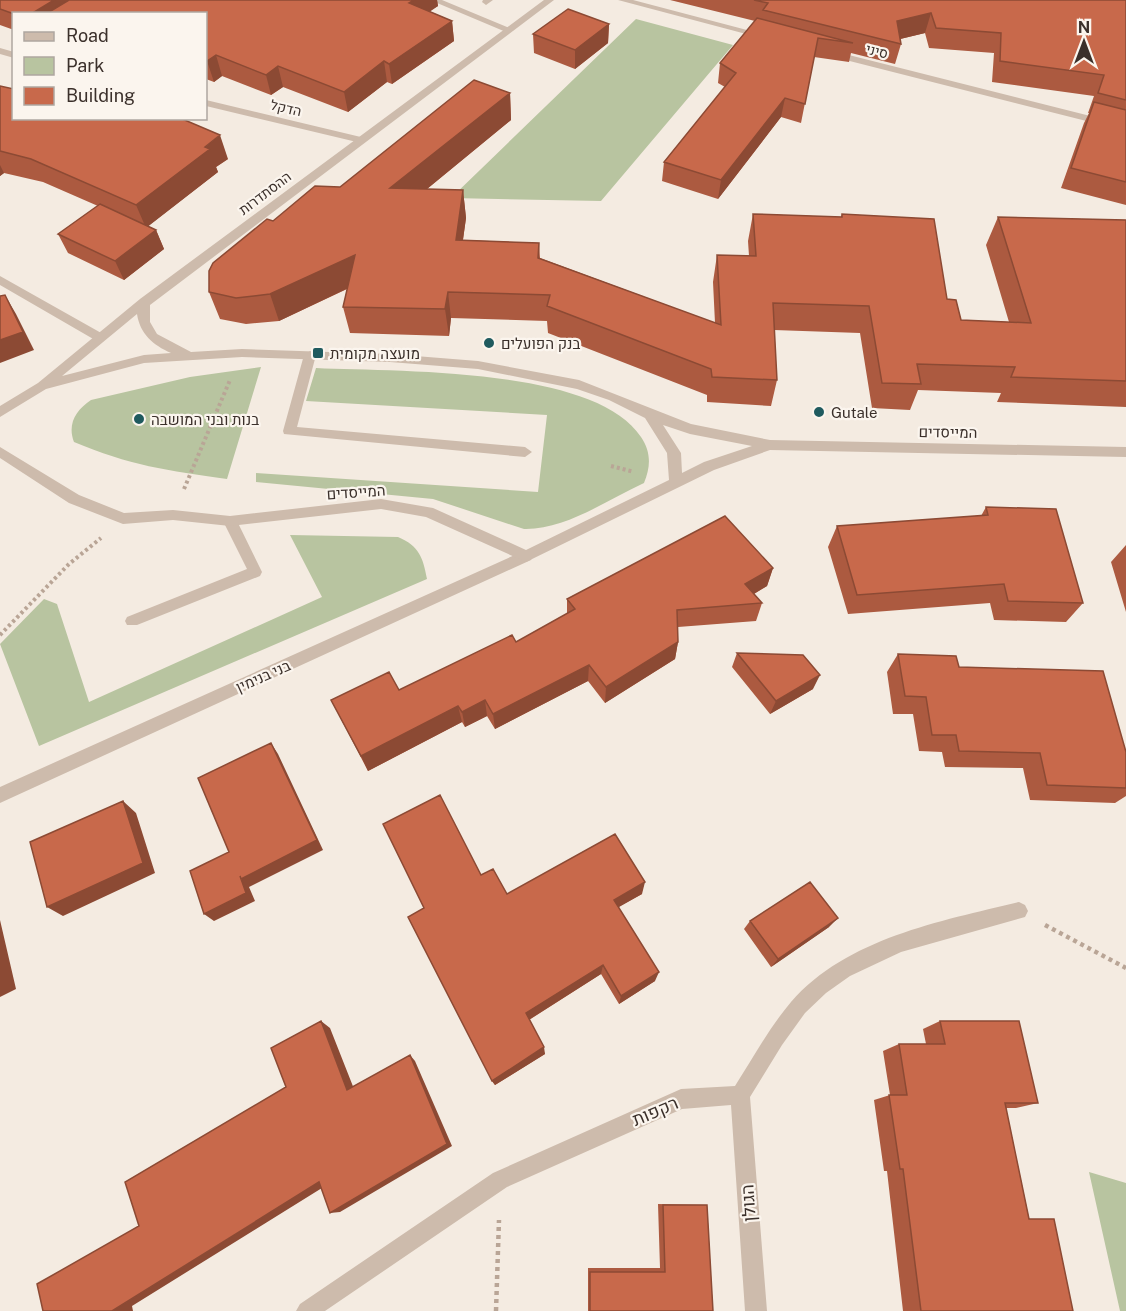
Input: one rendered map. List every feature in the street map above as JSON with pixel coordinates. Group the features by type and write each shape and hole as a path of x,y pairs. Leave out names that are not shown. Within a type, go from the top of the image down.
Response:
{"street":[{"path":"434,0 509,30"},
{"name":"ההסתדרות","path":"0,411 42,386 99,337 550,0"},
{"path":"622,0 771,38"},
{"name":"סיני","path":"817,49 1126,128"},
{"name":"הדקל","path":"207,103 361,140"},
{"path":"0,280 99,337"},
{"path":"144,303 141,317 145,329 171,348 190,356"},
{"name":"המייסדים","path":"42,386 144,359 242,353 390,358 489,367 579,386 613,397 649,414 720,437 770,445 1126,452"},
{"path":"310,356 289,431 525,452"},
{"path":"649,414 674,453 676,483"},
{"name":"המייסדים","path":"0,452 74,499 123,519 173,515 230,521 381,504 409,507 437,516 526,556 710,466 770,445"},
{"path":"132,621 255,572 230,521"},
{"name":"בני בנימין","path":"0,795 526,556"},
{"path":"740,1095 799,1006 829,980 873,955 922,934 1019,911"},
{"name":"רקפות","path":"307,1311 500,1180 681,1099 740,1095"},
{"name":"הגולן","path":"740,1095 756,1311"}],"path":[{"path":"173,515 242,353"},
{"path":"0,635 69,564 123,519"},
{"path":"1019,911 1126,969"},
{"path":"496,1311 500,1180"}],"green space":[{"path":"636,19 733,45 601,201 451,198"},
{"path":"261,367 227,479 149,466 74,442 72,423 74,418 91,400 190,377"},
{"path":"316,368 393,370 490,377 539,385 582,397 617,414 641,437 648,454 649,465 644,483 586,513 555,525 524,529 433,499 256,482 256,473 538,492 547,415 306,401"},
{"path":"290,535 398,537 411,544 419,553 427,579 39,746 0,644 44,599 57,604 89,702 322,597"},
{"path":"1089,1172 1126,1183 1126,1311 1120,1311"}],"building":[{"path":"0,0 54,0 34,12 12,13 0,9"},
{"path":"69,0 414,0 409,3 452,21 389,64 384,61 344,92 278,66 266,75 216,55 207,61 207,12 49,12"},
{"path":"754,0 1126,0 1126,100 1098,93 1104,75 1000,61 1001,33 936,28 931,13 897,21 901,44 763,10 768,3"},
{"path":"568,9 609,24 575,50 533,34"},
{"path":"757,18 853,43 818,38 805,104 785,98 721,180 664,162 736,73 720,63"},
{"path":"474,80 510,93 390,188 463,190 456,240 539,243 538,258 721,325 717,255 756,256 753,214 842,217 842,214 934,219 947,299 956,300 961,320 1031,323 998,217 1126,220 1126,381 1011,377 1015,367 917,364 921,384 882,383 869,306 773,303 777,380 712,377 711,369 547,306 550,295 448,292 445,309 343,307 355,255 270,294 236,298 209,292 209,271 213,263 267,219 273,221 315,186 340,187"},
{"path":"0,86 12,89 12,120 185,120 220,135 205,147 210,149 136,205 31,159 0,151"},
{"path":"1094,102 1126,110 1126,182 1071,168"},
{"path":"100,204 156,230 115,261 58,234"},
{"path":"5,295 23,332 0,340 0,296"},
{"path":"986,507 1056,509 1083,603 1008,601 1004,584 857,595 837,526 988,515"},
{"path":"725,516 773,568 745,584 762,603 677,610 678,642 606,687 589,665 493,714 485,700 462,712 458,706 361,756 331,700 389,672 399,690 512,635 516,642 575,609 567,599"},
{"path":"737,653 803,655 820,675 776,701"},
{"path":"898,654 956,656 959,667 1103,671 1126,752 1126,788 1047,785 1040,753 959,751 956,735 932,735 926,697 905,696"},
{"path":"271,743 317,840 241,879 246,893 204,914 190,871 229,852 198,778"},
{"path":"440,795 481,875 493,869 507,894 615,834 645,882 614,900 659,972 621,996 603,965 526,1013 544,1047 492,1081 408,917 424,908 383,824"},
{"path":"123,801 143,863 47,907 30,842"},
{"path":"810,882 838,918 778,959 750,921"},
{"path":"321,1021 347,1090 410,1055 447,1144 330,1213 319,1182 112,1311 43,1311 37,1284 139,1226 125,1182 286,1087 271,1048"},
{"path":"940,1021 1019,1021 1038,1103 1005,1103 1029,1219 1054,1219 1073,1311 921,1311 903,1169 900,1169 889,1095 907,1095 899,1044 945,1044"},
{"path":"663,1205 707,1205 713,1311 590,1311 590,1272 665,1272"}],"place":[{"name":"בנק הפועלים","path":"489,343"},
{"name":"מועצה מקומית","path":"318,353"},
{"name":"Gutale","path":"819,412"},
{"name":"בנות ובני המושבה","path":"139,419"}]}
